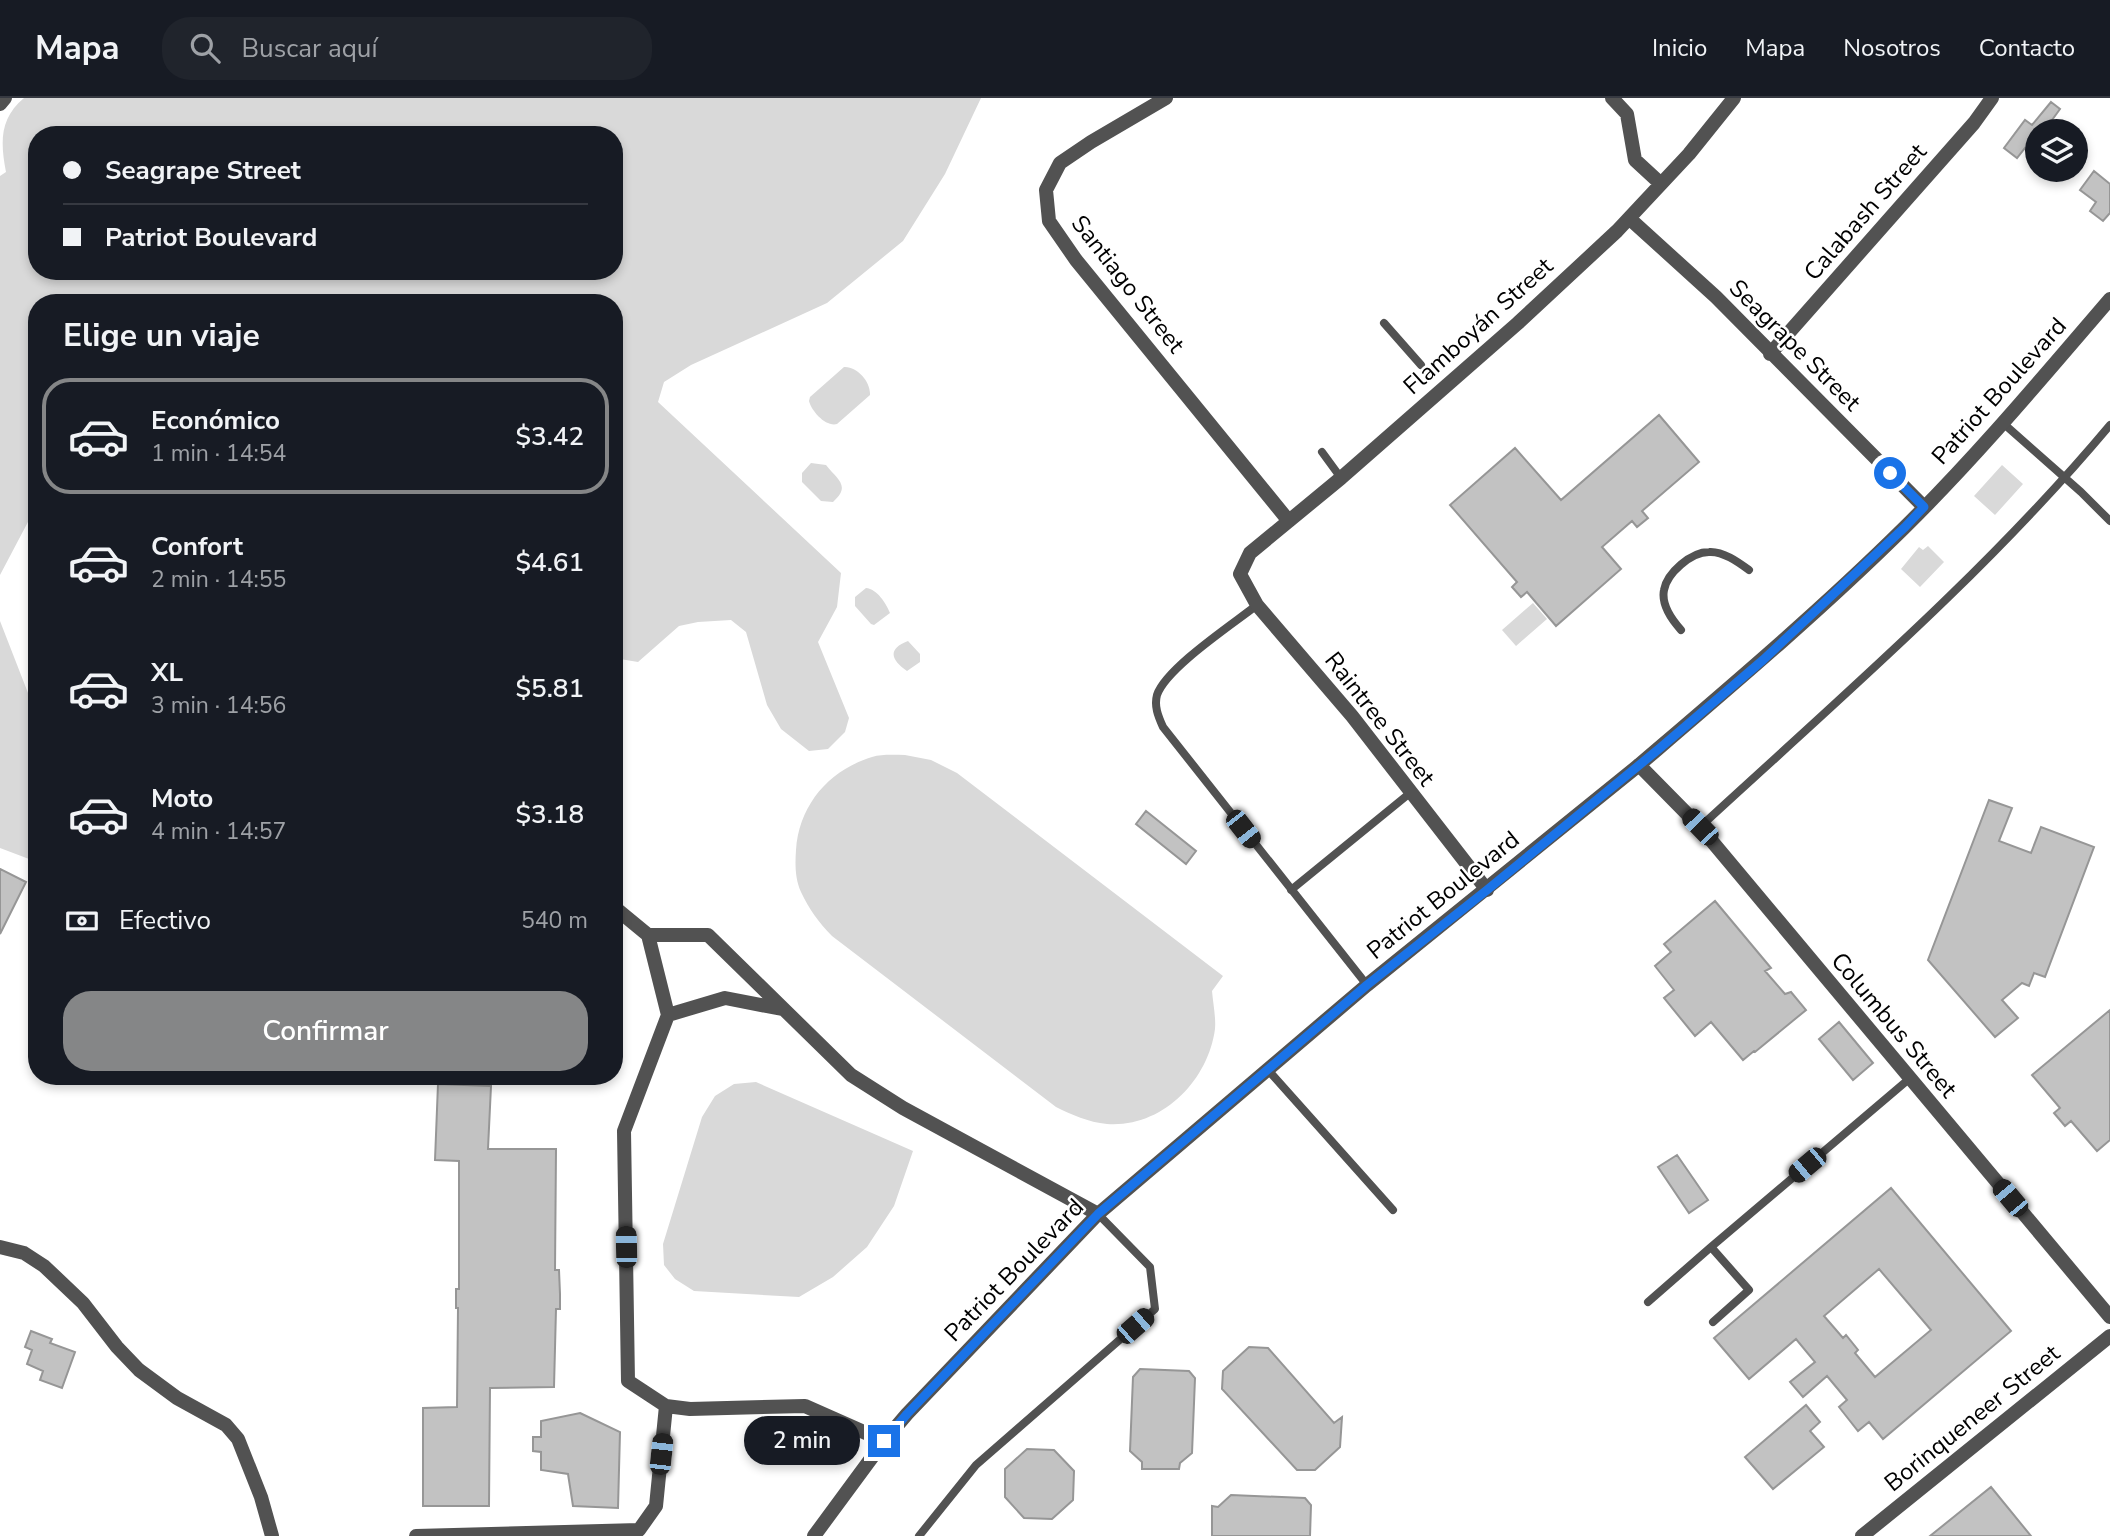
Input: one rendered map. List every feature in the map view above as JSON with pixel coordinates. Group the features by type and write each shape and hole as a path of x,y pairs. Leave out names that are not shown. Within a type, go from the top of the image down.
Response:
{"street":[{"path":"0,104 5,98"},
{"name":"Santiago Street","path":"1166,98 1060,163 1046,190 1049,221 1076,260 1288,520"},
{"path":"1612,98 1627,114 1635,160 1661,184"},
{"name":"Flamboyán Street","path":"1240,574 1250,554 1518,323 1630,219 1642,202 1689,154 1734,98"},
{"name":"Calabash Street","path":"1770,354 1974,123 1992,98"},
{"name":"Seagrape Street","path":"1630,219 1716,297 1924,507"},
{"name":"Patriot Boulevard","path":"814,1536 907,1414 1098,1214 1367,985 1487,890 1763,660 1905,527 2004,424 2110,299"},
{"name":"Raintree Street","path":"1240,574 1257,605 1335,695 1487,890"},
{"name":"Columbus Street","path":"1639,765 1700,827 2110,1317"},
{"path":"623,914 648,935 668,1015 624,1131 628,1381 666,1406 690,1409 805,1406 884,1441"},
{"path":"648,935 708,935 851,1075 903,1108 1098,1214"},
{"path":"668,1015 725,998 783,1009"},
{"path":"0,1247 24,1253 44,1266 83,1303 117,1347 139,1370 177,1398 226,1425 238,1439 261,1497 272,1536"},
{"name":"Borinqueneer Street","path":"1862,1536 2110,1336"},
{"path":"416,1536 639,1530 656,1506 666,1406"}],"lane":[{"path":"1384,323 1421,365"},
{"path":"2004,424 2110,521"},
{"path":"1700,827 1950,596 2065,479 2110,425"},
{"path":"1322,452 1341,478"},
{"path":"1681,630 1672,620 1663,592 1679,566 1692,557 1709,552 1729,557 1749,570"},
{"path":"1257,605 1179,666 1163,684 1156,697 1156,711 1163,727 1367,985"},
{"path":"1291,890 1410,793"},
{"path":"1268,1070 1393,1210"},
{"path":"1648,1302 1909,1079"},
{"path":"919,1536 976,1465 1155,1309 1150,1267 1098,1214"},
{"path":"1711,1247 1749,1290 1713,1322"}],"shaded area":[{"path":"24,98 981,98 945,174 903,241 827,303 691,365 664,382 658,402 841,573 837,607 818,642 849,718 845,732 828,749 809,751 781,729 767,705 746,632 731,620 679,626 638,662 623,660 623,294 28,294 28,522 0,575 0,176 6,172 3,140 6,122 16,106"},
{"path":"844,367 854,369 862,376 870,395 837,424 828,423 813,410 810,397"},
{"path":"811,463 826,465 841,483 841,492 833,502 821,501 802,482 802,473"},
{"path":"2002,465 2023,484 1995,515 1974,496"},
{"path":"1928,546 1944,562 1920,587 1901,569 1919,547 1923,550"},
{"path":"866,588 884,601 890,613 874,625 855,606 855,597"},
{"path":"1533,603 1547,619 1516,646 1502,630"},
{"path":"0,621 28,693 28,859 0,848"},
{"path":"908,641 920,654 920,662 907,671 897,663 894,651"},
{"path":"905,755 931,760 957,773 1223,976 1212,991 1215,1029 1211,1048 1203,1066 1179,1098 1146,1118 1127,1123 1093,1122 1056,1107 832,936 815,916 799,887 796,866 798,834 810,804 830,780 857,763 876,756"},
{"path":"756,1082 913,1151 894,1206 867,1247 833,1277 799,1297 694,1291 675,1279 664,1265 663,1244 702,1117 715,1096 734,1084"}],"building":[{"path":"2051,102 2060,109 2053,119 2037,119"},
{"path":"2025,120 2025,148 2017,158 2004,148"},
{"path":"2094,171 2110,184 2110,213 2103,221 2090,211 2096,202 2080,190"},
{"path":"1659,415 1699,462 1642,511 1648,518 1637,527 1632,521 1602,547 1621,569 1556,626 1527,592 1521,597 1512,587 1517,582 1450,505 1515,448 1561,500"},
{"path":"1989,800 2012,808 1999,841 2031,853 2041,827 2094,847 2045,977 2034,973 2029,986 2022,983 2002,1000 2018,1018 1995,1037 1928,960"},
{"path":"1146,811 1196,851 1186,864 1136,824"},
{"path":"0,869 26,882 0,934"},
{"path":"1715,901 1771,968 1765,971 1785,994 1791,992 1806,1010 1743,1060 1711,1022 1695,1036 1664,998 1674,990 1655,966 1671,952 1664,944"},
{"path":"2110,1010 2110,1140 2097,1151 2071,1121 2065,1126 2054,1113 2060,1108 2032,1075"},
{"path":"1839,1022 1873,1063 1853,1080 1819,1039"},
{"path":"438,1085 491,1086 488,1149 556,1149 555,1270 559,1270 560,1309 556,1309 554,1387 490,1388 489,1506 423,1506 423,1408 457,1407 459,1161 435,1160"},
{"path":"1677,1155 1708,1200 1689,1213 1658,1167"},
{"path":"1891,1188 2011,1331 1883,1439 1869,1422 1858,1431 1839,1407 1847,1400 1827,1376 1803,1397 1790,1382 1815,1362 1796,1339 1749,1379 1714,1338","holes":["1879,1269 1931,1330 1875,1377 1855,1353 1858,1350 1846,1335 1843,1338 1824,1316"]},
{"path":"31,1331 52,1339 50,1343 75,1352 62,1388 40,1380 43,1371 27,1364 32,1350 25,1347"},
{"path":"1249,1347 1268,1348 1334,1423 1342,1417 1340,1447 1315,1470 1297,1470 1222,1389 1223,1371"},
{"path":"1140,1369 1189,1371 1195,1378 1192,1453 1180,1463 1179,1469 1142,1469 1142,1462 1130,1451 1133,1377"},
{"path":"1806,1405 1820,1422 1810,1431 1824,1447 1773,1489 1745,1457"},
{"path":"580,1413 620,1432 618,1508 573,1506 568,1474 541,1470 541,1452 533,1451 533,1437 541,1437 541,1421"},
{"path":"1027,1449 1054,1450 1074,1471 1073,1500 1052,1519 1024,1518 1005,1497 1005,1469"},
{"path":"1991,1487 2031,1536 1930,1536"},
{"path":"1231,1495 1305,1498 1311,1505 1310,1536 1212,1536 1212,1506 1218,1507"}],"route":[{"path":"884,1441 1098,1214 1367,985 1660,748 1763,660 1905,527 1924,507 1890,473"}]}
